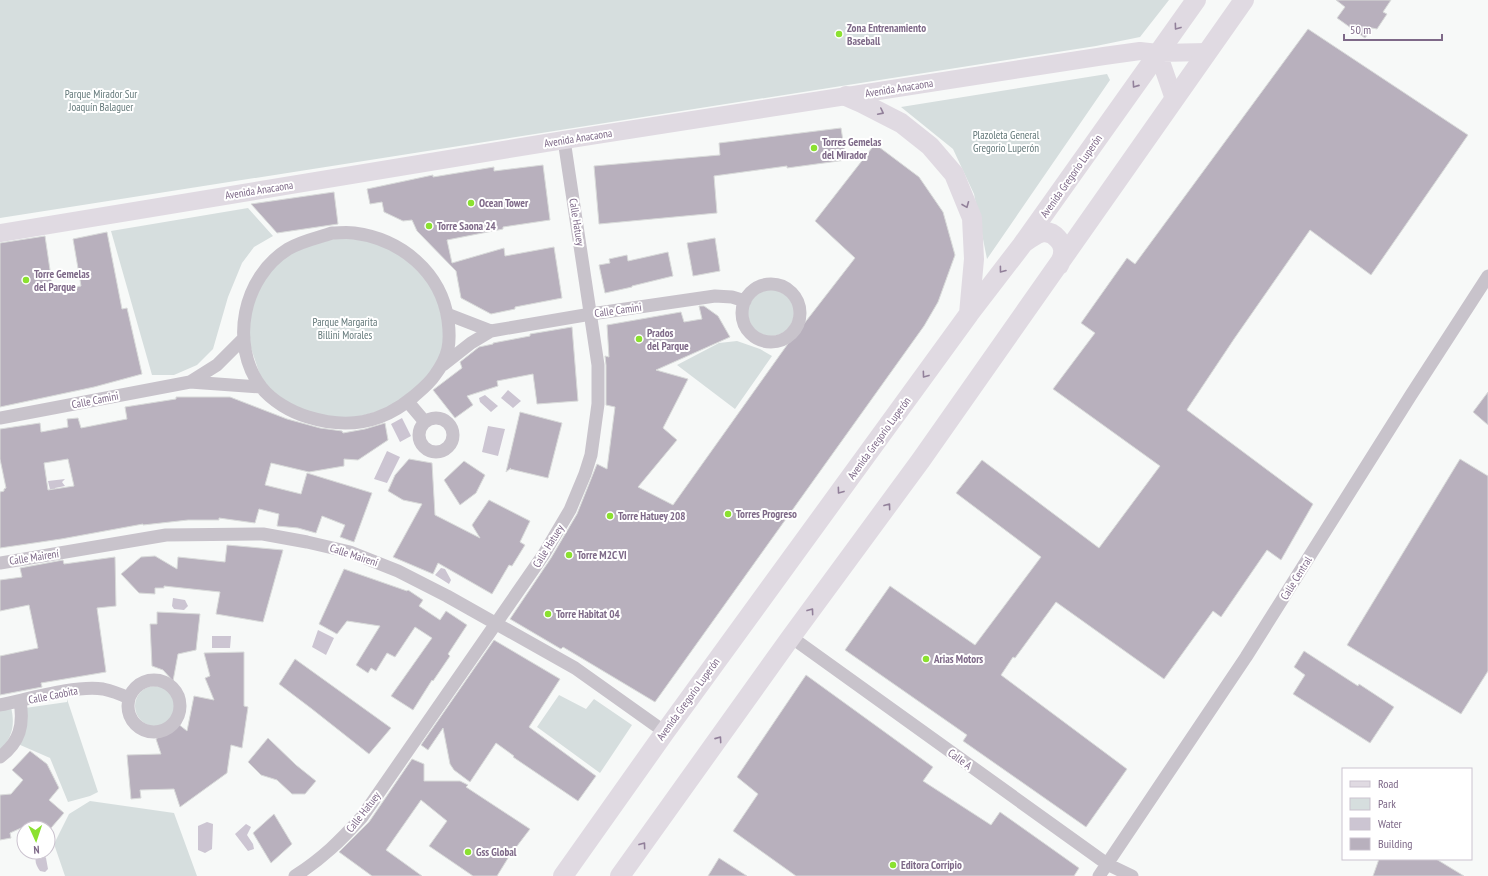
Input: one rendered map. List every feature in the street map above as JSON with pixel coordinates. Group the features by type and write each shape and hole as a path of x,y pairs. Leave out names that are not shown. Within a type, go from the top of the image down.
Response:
{"main road":[{"name":"Avenida Gregorio Luperón","path":"563,876 665,732 969,314 1022,245 1196,0"},
{"path":"620,876 791,637 922,460 1244,0"},
{"name":"Avenida Anacaona","path":"0,233 564,140 1140,50 1158,53 1208,52"},
{"path":"1158,53 1174,99"},
{"path":"846,96 901,123 930,146 954,174 972,218 974,259 969,314"},
{"path":"1022,245 1034,235 1045,232 1053,233 1062,244 1063,254 1059,265"}],"street":[{"name":"Calle Hatuey","path":"295,876 316,863 333,848 362,817 544,554 570,510 586,474 591,455 598,404 598,365 564,140"},
{"path":"332,233 353,233 372,236 392,244 409,254 425,268 435,282 447,314 449,350 442,365 429,384 408,402 388,415 367,422 342,424 320,421 294,413 277,401 262,387 250,365 244,338 245,314 250,294 260,275 275,259 288,249 305,241 332,233"},
{"name":"Calle Central","path":"1100,876 1246,657 1488,276"},
{"path":"767,284 786,288 798,303 800,312 798,322 791,334 779,341 769,342 760,340 752,335 746,328 742,319 742,310 745,301 750,293 758,287 767,284"},
{"name":"Calle Camini","path":"442,365 471,343 491,331 591,314 715,296 732,297 745,301"},
{"path":"447,314 491,331"},
{"name":"Calle Camini","path":"190,382 217,365 244,338"},
{"name":"Calle Camini","path":"0,418 190,382 262,387"},
{"path":"408,402 425,422"},
{"name":"Calle Mairení","path":"0,563 166,535 263,534 350,552 398,571 447,596 575,668 665,732"},
{"name":"Calle A","path":"791,637 1107,864 1132,876"},
{"path":"148,680 165,682 178,694 180,712 176,720 170,726 155,732 147,731 133,722 128,710 129,698 133,690 148,680"},
{"name":"Calle Caobita","path":"0,705 77,689 102,689 117,692 129,698"},
{"path":"0,757 8,751 16,740 21,728 23,714 20,701"}],"green space":[{"name":"Parque Mirador Sur Joaquín Balaguer","path":"0,0 1169,0 1140,37 1096,46 0,218"},
{"name":"Plazoleta General Gregorio Luperón","path":"1107,74 1110,80 987,259 974,194 953,149 901,107"},
{"path":"248,208 273,236 254,247 242,263 228,297 213,349 197,365 174,375 152,375 111,231"},
{"name":"Parque Margarita Billini Morales","path":"334,237 364,238 403,255 434,288 446,333 438,365 427,378 390,408 343,421 297,409 272,391 261,378 250,345 248,328 253,296 281,258 308,244"},
{"path":"771,290 784,294 790,300 794,313 790,326 784,332 771,336 758,332 752,326 748,313 752,300 758,294"},
{"path":"737,341 760,349 772,356 735,409 677,365 719,343"},
{"path":"155,686 163,688 169,692 173,698 175,706 173,714 169,720 163,724 155,726 147,724 141,720 137,714 135,706 137,698 141,692 147,688"},
{"path":"559,695 586,709 594,699 632,725 600,773 537,727"},
{"path":"67,699 98,792 90,796 68,802 50,758 18,744 25,708 67,702"},
{"path":"11,707 13,719 12,730 8,740 0,750 0,709"},
{"path":"90,801 174,813 197,876 65,876 56,850 56,840 69,814"}],"water":[{"path":"508,390 521,401 513,408 501,398"},
{"path":"485,395 498,406 491,412 480,402 479,398"},
{"path":"402,418 411,436 400,442 391,424"},
{"path":"488,426 505,429 498,456 482,452"},
{"path":"387,451 400,457 387,483 374,479"},
{"path":"65,479 62,482 65,486 55,488 56,497 52,498 48,481"},
{"path":"441,568 445,569 451,580 449,584 435,575"},
{"path":"173,598 185,600 188,606 184,610 174,609 172,606"},
{"path":"318,630 334,638 326,655 312,647"},
{"path":"212,636 231,636 230,648 212,648"},
{"path":"207,822 213,824 212,849 205,853 198,850 198,826"},
{"path":"246,824 251,827 247,835 253,844 254,849 248,851 235,834"},
{"path":"46,860 48,869 45,872 40,871 36,861"}],"building":[{"path":"1336,0 1391,0 1383,12 1387,14 1377,29 1372,28 1365,38 1337,18 1345,7"},
{"path":"1308,29 1468,135 1371,275 1310,230 1234,339 1187,410 1313,504 1281,560 1267,550 1221,617 1213,611 1164,679 1056,602 1015,658 1013,657 1001,675 1127,769 1086,827 963,741 967,735 845,650 890,586 975,645 1041,557 956,493 982,460 1099,548 1160,466 1053,389 1095,333 1081,323 1127,258 1135,264"},
{"path":"841,128 846,160 714,176 717,213 599,224 594,166 720,155 719,143"},
{"path":"875,144 919,177 943,212 955,255 938,302 924,326 655,702 563,647 561,649 510,619 551,558 577,514 597,464 607,469 615,407 606,405 605,356 609,357 607,325 681,312 684,322 702,319 699,306 704,306 718,316 730,337 656,370 688,379 663,428 677,440 638,487 673,505 802,324 803,325 855,258 815,221"},
{"path":"543,165 550,220 503,227 503,229 447,240 452,263 504,248 505,256 554,247 562,298 515,307 515,309 491,314 461,298 456,271 417,231 412,220 403,221 384,212 382,202 370,204 367,189 433,175 433,177 494,167 494,171"},
{"path":"334,192 338,224 277,233 251,204"},
{"path":"107,232 122,309 127,308 142,374 94,387 0,407 0,243 45,236 53,290 81,286 73,239"},
{"path":"715,238 720,271 693,276 687,243"},
{"path":"668,252 673,276 605,293 599,265 610,263 609,259 627,255 628,261"},
{"path":"572,327 578,401 537,404 533,374 497,381 498,386 467,396 473,405 455,418 433,390 462,368 460,362 479,347 530,336 530,334"},
{"path":"1488,392 1488,425 1473,412"},
{"path":"176,397 230,397 287,419 320,428 342,431 343,433 365,429 385,423 388,440 358,460 344,459 344,466 309,472 271,463 265,485 301,494 307,473 372,493 354,542 340,537 345,525 322,516 316,533 298,528 277,526 279,514 259,509 255,523 219,518 219,520 188,520 143,524 61,539 0,548 0,492 4,491 6,488 0,459 0,429 40,423 41,432 68,427 67,419 78,418 81,428 127,419 125,407 176,399","holes":["68,459 74,486 48,490 44,463"]},
{"path":"520,412 562,423 548,478 510,469 511,468 506,472"},
{"path":"409,459 432,463 435,515 480,538 472,525 489,500 530,521 520,542 525,545 512,566 509,565 492,594 438,563 433,574 393,557 422,504 403,500 388,491 395,475"},
{"path":"1460,459 1488,476 1488,671 1461,714 1347,645"},
{"path":"464,461 485,475 476,493 460,505 444,480"},
{"path":"227,545 283,550 263,622 216,614 220,592 164,586 164,588 155,588 155,594 139,593 121,574 141,557 155,556 177,569 178,557 225,562"},
{"path":"115,557 116,606 97,608 106,672 41,683 42,687 0,695 0,656 38,648 29,605 0,611 0,580 22,577 20,568 63,560 64,564"},
{"path":"344,569 407,591 408,590 423,600 419,606 440,620 446,611 467,625 448,654 450,656 433,681 432,680 413,710 391,696 432,638 415,627 395,657 387,653 376,671 371,668 368,673 356,665 380,626 347,621 337,634 319,624"},
{"path":"157,612 200,614 196,650 178,654 173,681 163,670 152,666 150,624 157,624"},
{"path":"494,640 560,679 529,727 596,776 578,801 513,757 514,756 496,743 470,782 454,770 450,764 443,728 428,750 421,745"},
{"path":"1304,651 1394,707 1370,743 1293,694 1305,675 1294,667"},
{"path":"244,652 244,706 248,707 242,748 231,745 227,773 180,807 174,789 140,790 141,798 131,799 127,755 161,754 156,739 177,723 187,731 194,696 214,700 205,678 210,676 204,653"},
{"path":"295,659 391,728 369,754 279,684"},
{"path":"806,675 933,767 923,781 991,825 1000,812 1079,868 1074,876 796,876 733,831 758,794 737,777"},
{"path":"268,738 296,765 316,781 305,794 292,794 277,780 261,775 248,762"},
{"path":"30,751 47,764 59,788 49,800 64,813 56,822 56,820 16,820 16,830 10,833 11,838 0,840 0,795 11,794 23,780 12,770"},
{"path":"412,759 424,764 424,781 460,781 468,785 466,787 530,829 513,850 497,876 473,876 429,846 447,821 421,800 386,850 422,876 372,876 339,852 369,822"},
{"path":"274,814 292,844 271,863 253,833"},
{"path":"719,858 747,876 708,876"},
{"path":"1379,860 1438,860 1464,876 1373,876"}],"place":[{"name":"Zona Entrenamiento Baseball","path":"839,34"},
{"name":"Torres Gemelas del Mirador","path":"814,148"},
{"name":"Ocean Tower","path":"471,203"},
{"name":"Torre Saona 24","path":"429,226"},
{"name":"Torre Gemelas del Parque","path":"26,280"},
{"name":"Prados del Parque","path":"639,339"},
{"name":"Torres Progreso","path":"728,514"},
{"name":"Torre Hatuey 208","path":"610,516"},
{"name":"Torre M2C VI","path":"569,555"},
{"name":"Torre Habitat 04","path":"548,614"},
{"name":"Arias Motors","path":"926,659"},
{"name":"Gss Global","path":"468,852"},
{"name":"Editora Corripio","path":"893,865"}]}
